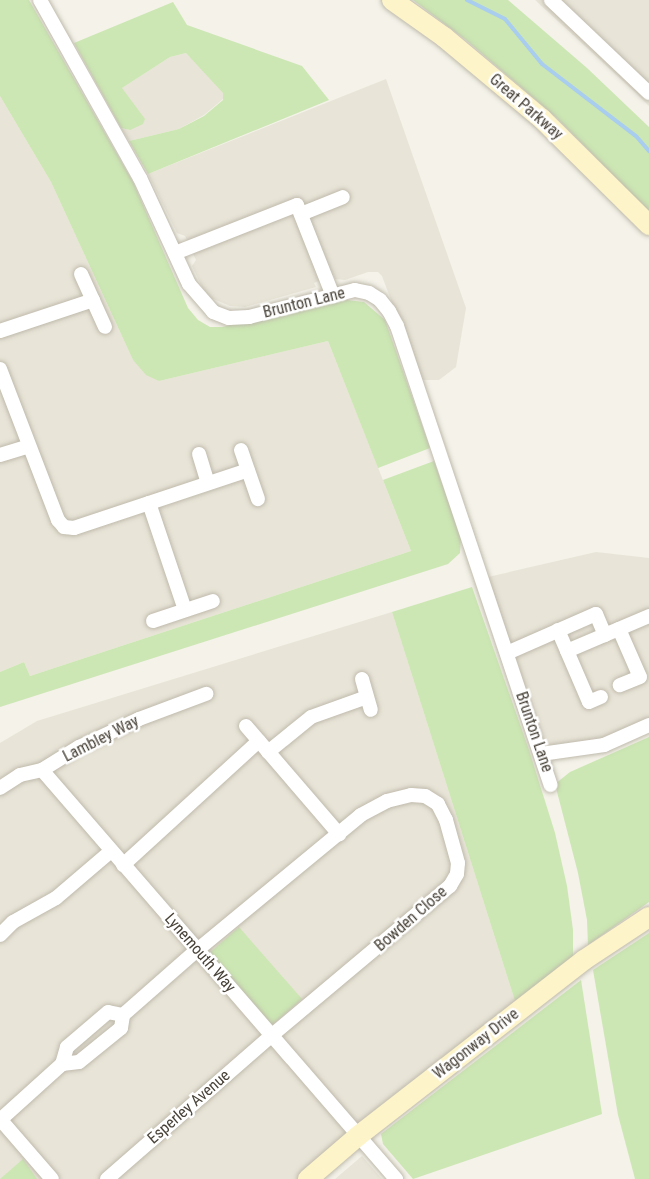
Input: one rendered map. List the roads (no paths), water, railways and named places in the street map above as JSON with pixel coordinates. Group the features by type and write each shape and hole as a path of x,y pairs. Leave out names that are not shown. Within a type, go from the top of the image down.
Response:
{"street":[{"name":"Brunton Lane","path":"40,0 140,178 175,253 200,299 213,312 229,318 249,317 355,290 369,293 380,300 397,326 551,785"},
{"name":"Great Parkway","path":"392,0 444,37 542,119 649,225"},
{"path":"551,0 649,93"},
{"path":"301,214 343,197"},
{"path":"175,253 297,205 333,296"},
{"path":"81,274 105,327"},
{"path":"0,331 93,300"},
{"path":"0,369 58,520 64,526 74,528 248,470"},
{"path":"0,455 29,446"},
{"path":"241,450 258,499"},
{"path":"199,454 208,483"},
{"path":"149,503 185,610"},
{"path":"153,621 213,601"},
{"path":"507,652 596,614 605,635"},
{"path":"567,651 649,616"},
{"path":"619,629 640,677 620,685"},
{"path":"558,630 589,702 601,697"},
{"path":"268,752 311,717 369,704 362,679"},
{"name":"Lambley Way","path":"0,788 20,775 42,770 79,747 139,718 206,694"},
{"path":"541,754 604,745 649,725"},
{"path":"246,726 339,834"},
{"path":"123,865 259,741"},
{"name":"Lynemouth Way","path":"42,770 396,1179"},
{"name":"Bowden Close","path":"123,1015 196,950 361,815 387,801 411,795 425,796 438,804 446,820 458,863 457,874 450,886 433,903 271,1036"},
{"path":"0,935 13,922 56,898 111,851"},
{"name":"Wagonway Drive","path":"308,1179 358,1136 584,960 649,917"},
{"path":"52,1179 0,1119 62,1065 79,1062 121,1028 123,1015 108,1012 67,1047 62,1065"},
{"name":"Esperley Avenue","path":"107,1179 271,1036"}],"waterway":[{"path":"467,0 505,19 542,64 636,136 649,151"}]}
